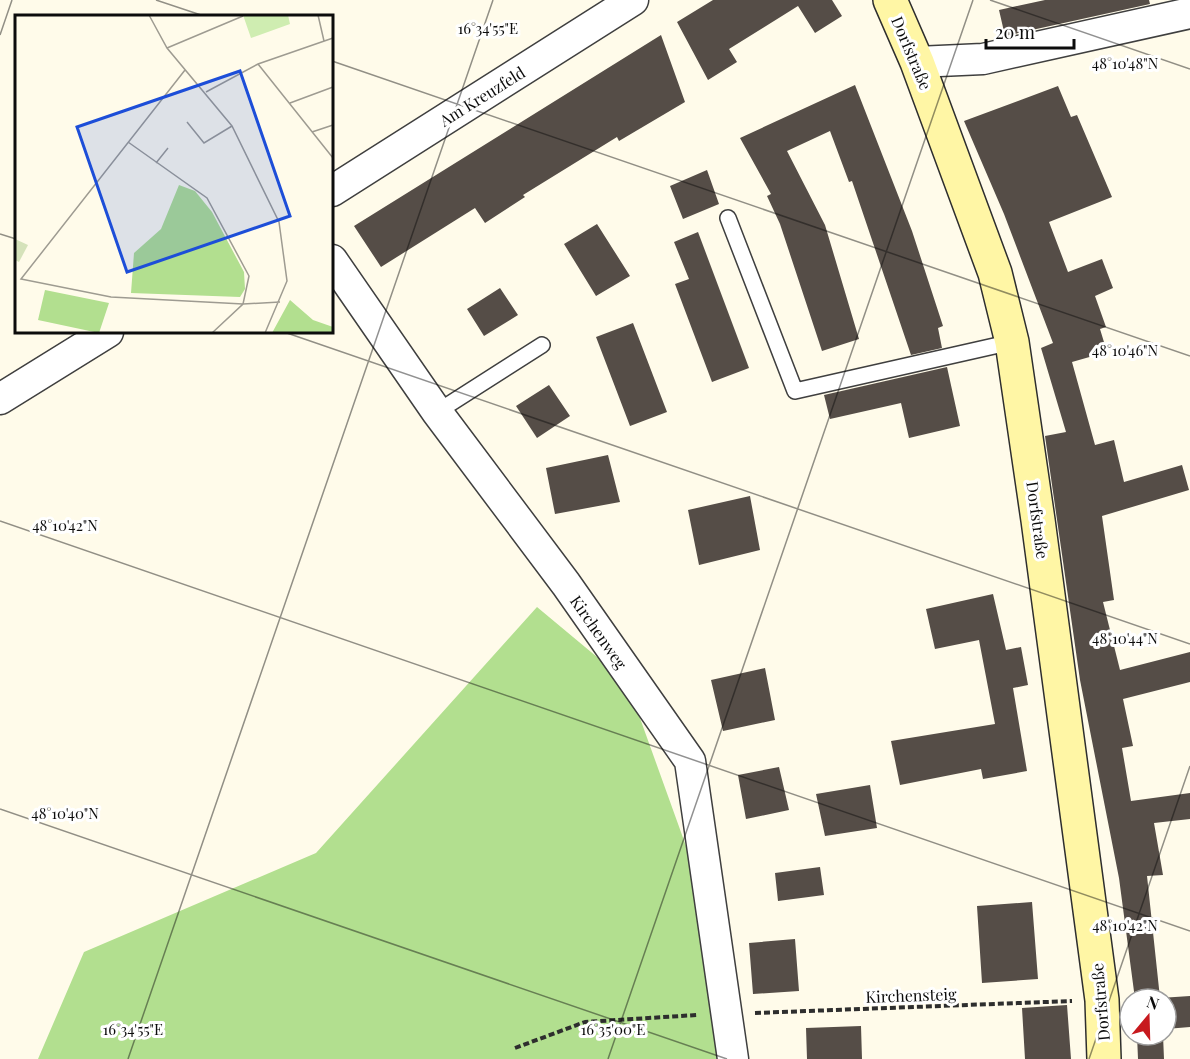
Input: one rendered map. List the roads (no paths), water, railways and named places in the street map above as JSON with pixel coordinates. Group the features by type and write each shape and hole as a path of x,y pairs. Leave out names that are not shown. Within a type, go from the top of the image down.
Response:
{"street":[{"name":"Am Kreuzfeld","path":"333,190 633,0"},
{"name":"Dorfstraße","path":"890,0 917,62 995,273 1012,342 1045,567 1101,988 1104,1059"},
{"path":"917,62 983,59 1190,13"},
{"name":"Kirchenweg","path":"333,261 437,412 566,584 690,761 733,1059"},
{"path":"0,399 106,333"}],"lane":[{"path":"728,218 795,391 1012,342"},
{"path":"437,412 542,345"}]}
